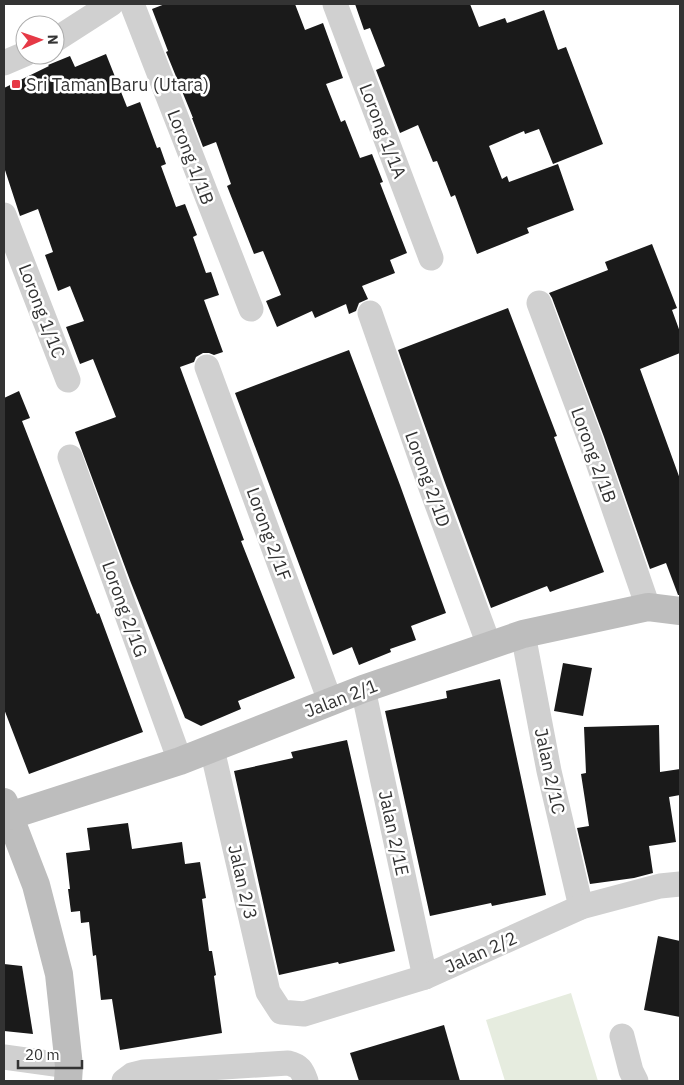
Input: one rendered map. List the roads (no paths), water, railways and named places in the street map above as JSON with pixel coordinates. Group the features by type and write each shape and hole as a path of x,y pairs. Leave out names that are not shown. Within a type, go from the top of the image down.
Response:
{"street":[{"path":"65,34 111,4"},
{"name":"Lorong 1/1B","path":"132,4 251,309"},
{"name":"Lorong 1/1A","path":"335,4 432,258"},
{"name":"Lorong 1/1C","path":"4,215 68,380"},
{"name":"Lorong 2/1B","path":"539,304 648,607"},
{"name":"Lorong 2/1D","path":"370,313 430,485 489,645"},
{"name":"Lorong 2/1F","path":"207,367 330,701"},
{"name":"Lorong 2/1G","path":"70,457 180,760"},
{"name":"Jalan 2/1","path":"7,809 180,760 330,701 523,634 648,607 680,611"},
{"name":"Jalan 2/1C","path":"523,634 549,771 581,907"},
{"name":"Jalan 2/1E","path":"363,689 425,976"},
{"name":"Jalan 2/3","path":"212,749 268,992 281,1012"},
{"path":"4,1057 68,1074 59,974 36,885 7,809"},
{"name":"Jalan 2/2","path":"281,1012 304,1014 425,976 581,907 660,886 680,884"},
{"path":"622,1036 631,1071 636,1081"},
{"path":"124,1081 132,1075 144,1072 288,1063 302,1073"}],"place":[{"name":"Sri Taman Baru (Utara)","path":"16,84"}]}
